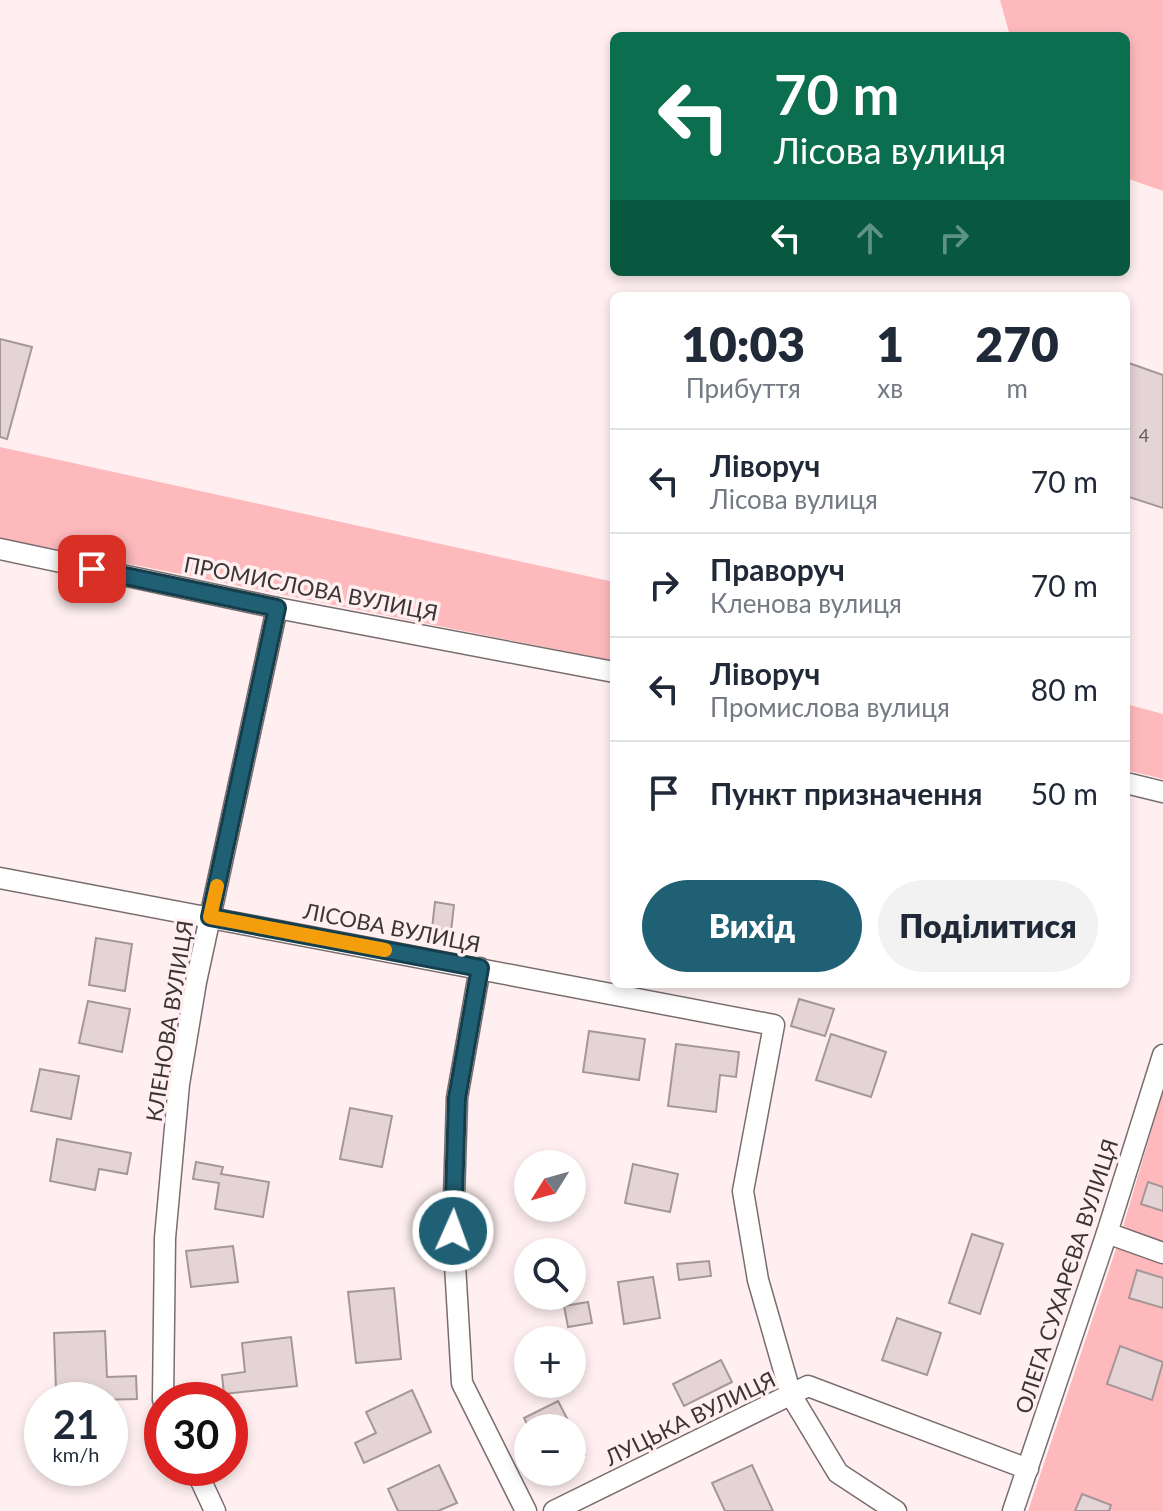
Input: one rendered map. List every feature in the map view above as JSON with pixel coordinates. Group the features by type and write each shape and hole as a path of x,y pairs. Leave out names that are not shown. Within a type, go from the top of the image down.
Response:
{"street":[{"name":"ПРОМИСЛОВА ВУЛИЦЯ","path":"0,549 277,608 610,671"},
{"name":"КЛЕНОВА ВУЛИЦЯ","path":"163,1382 165,1238 179,1084 210,917 277,608"},
{"path":"1130,784 1163,792"},
{"name":"ЛІСОВА ВУЛИЦЯ","path":"0,878 774,1025 743,1191 758,1280 791,1395"},
{"path":"480,968 457,1098 453,1231 462,1383 526,1511"},
{"name":"ОЛЕГА СУХАРЄВА ВУЛИЦЯ","path":"1013,1511 1107,1233 1163,1055"},
{"path":"1107,1233 1163,1253"},
{"name":"ЛУЦЬКА ВУЛИЦЯ","path":"554,1511 808,1386 1028,1469"},
{"path":"791,1395 838,1473 896,1511"},
{"path":"203,1486 215,1511"}],"shaded area":[{"path":"1000,0 1163,0 1163,191 1130,179 1130,32 1009,32"},
{"path":"0,447 610,581 610,660 0,538"},
{"path":"1130,705 1163,714 1163,779 1130,771"},
{"path":"1163,1091 1163,1511 1028,1511 1120,1237"}],"building":[{"path":"0,339 32,347 7,439 0,437"},
{"path":"1130,363 1163,375 1163,508 1130,497"},
{"path":"435,902 454,905 451,931 432,928"},
{"path":"96,938 132,944 125,991 89,985"},
{"path":"799,999 834,1009 825,1036 791,1026"},
{"path":"88,1001 130,1009 122,1052 79,1043"},
{"path":"589,1031 645,1039 639,1080 583,1072"},
{"path":"831,1034 886,1052 871,1097 816,1080"},
{"path":"676,1044 739,1052 736,1077 720,1075 716,1112 668,1106"},
{"path":"40,1069 79,1076 71,1119 31,1111"},
{"path":"350,1108 392,1116 382,1167 340,1159"},
{"path":"57,1139 131,1153 127,1174 99,1169 95,1190 50,1181"},
{"path":"196,1162 223,1167 221,1174 269,1182 263,1217 215,1209 219,1183 193,1179"},
{"path":"633,1164 678,1174 670,1212 625,1203"},
{"path":"1148,1182 1163,1187 1163,1211 1141,1204"},
{"path":"972,1234 1003,1244 980,1314 949,1303"},
{"path":"233,1246 238,1282 191,1287 186,1251"},
{"path":"709,1261 711,1276 679,1280 677,1264"},
{"path":"1137,1270 1163,1278 1163,1308 1129,1298"},
{"path":"653,1277 660,1318 624,1324 618,1282"},
{"path":"394,1288 401,1359 356,1363 348,1292"},
{"path":"586,1302 592,1323 568,1326 565,1310 586,1310"},
{"path":"897,1318 941,1333 927,1375 882,1360"},
{"path":"105,1331 107,1377 136,1376 137,1399 128,1399 128,1382 56,1382 54,1333"},
{"path":"291,1337 297,1386 248,1391 248,1382 223,1382 222,1375 245,1372 242,1343"},
{"path":"1120,1346 1163,1362 1152,1400 1107,1384"},
{"path":"721,1360 732,1382 684,1406 673,1384"},
{"path":"412,1390 431,1432 364,1463 355,1443 376,1433 366,1412"},
{"path":"558,1401 565,1414 532,1414"},
{"path":"439,1465 457,1503 438,1511 398,1511 388,1489"},
{"path":"752,1465 773,1511 725,1511 712,1483"},
{"path":"1082,1494 1111,1505 1109,1511 1075,1511"}],"slow traffic":[{"path":"217,886 210,917 385,950"}],"route":[{"path":"92,569 277,608 210,917 480,968 457,1098 453,1231"}]}
